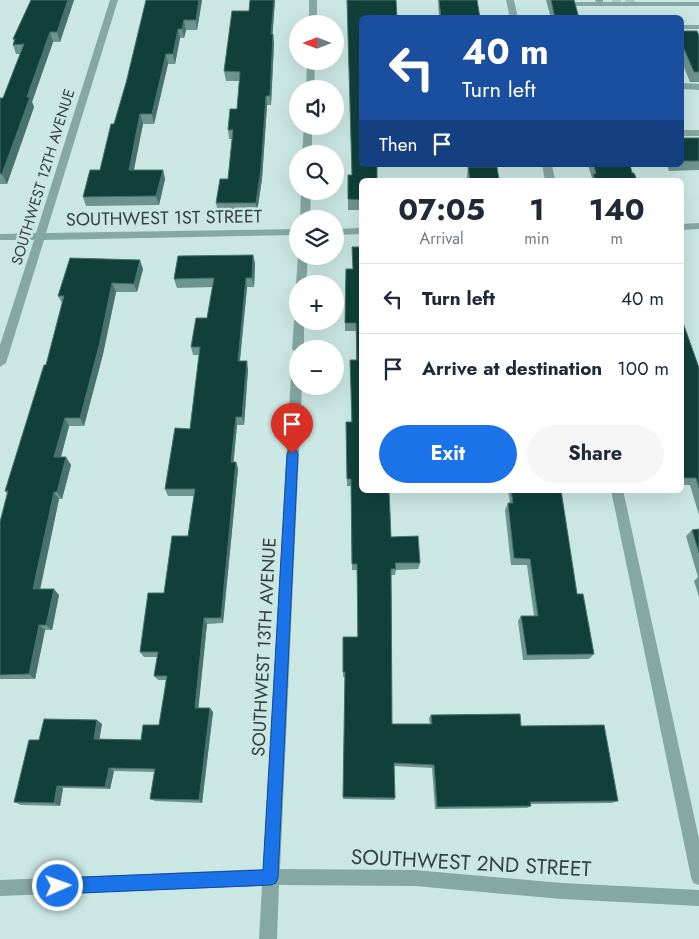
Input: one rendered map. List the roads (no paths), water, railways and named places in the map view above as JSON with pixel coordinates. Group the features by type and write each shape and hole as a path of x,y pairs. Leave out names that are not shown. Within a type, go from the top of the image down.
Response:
{"street":[{"name":"SOUTHWEST 12TH AVENUE","path":"0,363 114,0"},
{"path":"313,15 314,0"},
{"path":"510,0 513,15"},
{"path":"559,4 612,0"},
{"path":"637,0 699,4"},
{"path":"599,1 646,1"},
{"path":"684,28 699,27"},
{"path":"684,86 699,86"},
{"path":"684,133 699,133"},
{"path":"684,227 699,226"},
{"name":"SOUTHWEST 1ST STREET","path":"0,237 289,232"},
{"path":"344,232 359,232"},
{"name":"SOUTHWEST 13TH AVENUE","path":"268,939 296,395"},
{"path":"618,493 699,877"},
{"name":"SOUTHWEST 2ND STREET","path":"0,888 271,878 415,878 562,891 699,898"}],"tunnel":[{"path":"612,0 637,1"}]}
